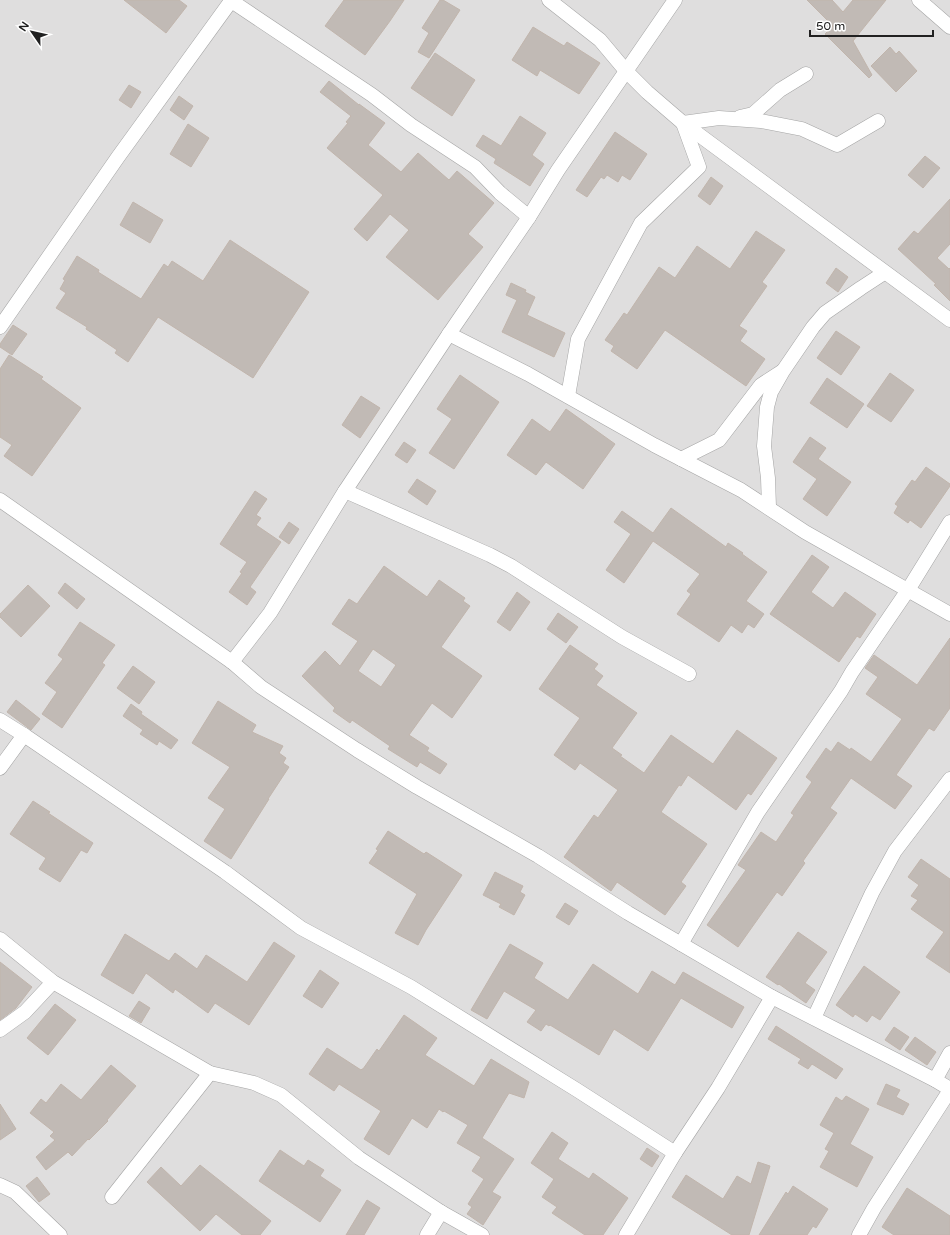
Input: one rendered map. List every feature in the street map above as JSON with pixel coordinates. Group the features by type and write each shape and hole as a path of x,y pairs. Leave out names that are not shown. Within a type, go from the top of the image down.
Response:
{"street":[{"path":"0,327 118,157 230,0 372,95 411,126 475,167 500,193 529,217"},
{"path":"549,0 600,40 626,71 683,124 950,320"},
{"path":"232,662 270,613 345,491 529,217 558,170 675,0"},
{"path":"919,0 950,27"},
{"path":"733,119 753,114 780,90 806,74"},
{"path":"683,124 719,118 761,121 802,129 837,145 878,121"},
{"path":"568,396 578,340 641,223 699,167 683,124"},
{"path":"769,507 768,478 764,446 766,407 771,392 783,371 813,327 825,313 884,273"},
{"path":"449,334 528,374 654,445 741,490 805,532 950,614"},
{"path":"681,459 718,440 760,385 783,371"},
{"path":"345,491 490,555 511,566 622,637 689,674"},
{"path":"0,500 232,662 262,687 351,747 417,787 538,856 628,914 772,997 950,1089 874,1208 859,1235"},
{"path":"681,944 758,812 908,590 950,522"},
{"path":"0,720 225,872 301,928 411,988 577,1090 675,1153"},
{"path":"0,768 24,735"},
{"path":"814,1018 872,893 895,851 950,779"},
{"path":"0,939 53,982 210,1072 254,1083 281,1095 359,1158 441,1212 482,1235"},
{"path":"0,1030 25,1012 53,982"},
{"path":"626,1235 675,1153 718,1088 772,997"},
{"path":"935,1080 950,1053"},
{"path":"112,1197 210,1072"},
{"path":"0,1185 14,1192 60,1235"},
{"path":"427,1235 441,1212"}],"shaded area":[{"path":"0,0 950,0 950,1235 0,1235"}],"building":[{"path":"124,0 179,0 187,6 166,33"},
{"path":"344,0 404,0 365,55 325,26"},
{"path":"440,0 443,0 460,10 429,58 418,52 429,33 422,28"},
{"path":"807,0 832,0 843,12 853,0 886,0 853,41 872,75 869,78 825,34 833,26"},
{"path":"533,27 564,46 567,42 600,63 579,94 540,70 537,76 512,60"},
{"path":"890,47 896,54 899,51 917,71 896,92 871,66"},
{"path":"435,53 475,80 452,116 411,88"},
{"path":"329,81 385,123 368,145 401,172 418,153 449,180 457,171 494,203 468,234 483,247 438,300 386,257 409,230 390,214 367,241 354,229 383,195 327,148 348,123 346,122 351,116 320,92"},
{"path":"129,85 141,92 131,108 119,100"},
{"path":"179,96 193,106 184,120 170,110"},
{"path":"520,116 546,133 532,155 544,164 530,186 494,163 496,159 476,146 483,135 501,146"},
{"path":"188,124 209,138 191,167 170,154"},
{"path":"615,132 647,154 630,180 622,175 618,182 607,175 604,179 601,177 587,197 576,190"},
{"path":"925,156 940,168 923,188 908,175"},
{"path":"711,177 723,186 710,205 698,196"},
{"path":"950,199 950,244 937,258 949,269 950,268 950,301 934,285 936,284 898,249 914,231 918,234"},
{"path":"133,202 163,220 150,243 120,225"},
{"path":"756,231 785,250 762,282 767,286 739,326 747,331 740,341 765,359 746,386 665,330 637,369 611,351 614,346 605,340 624,313 627,315 659,267 675,278 697,246 730,269"},
{"path":"230,240 309,292 253,378 158,317 128,362 115,353 117,350 86,329 87,327 56,308 66,293 60,289 65,280 63,279 77,256 99,270 98,272 141,299 164,264 168,267 172,261 203,281"},
{"path":"836,268 848,277 838,292 826,283"},
{"path":"511,283 526,290 525,292 535,297 527,315 565,333 554,357 502,332 517,300 506,295"},
{"path":"13,325 27,334 12,355 0,347 0,344"},
{"path":"836,331 860,347 841,375 817,358"},
{"path":"9,355 43,377 41,379 81,408 32,476 4,456 12,445 0,437 0,369"},
{"path":"890,373 914,390 891,422 867,406"},
{"path":"460,375 499,402 454,469 429,453 452,419 437,409"},
{"path":"827,378 864,404 847,428 810,403"},
{"path":"361,396 380,408 360,438 342,425"},
{"path":"566,409 615,444 583,489 546,462 536,475 507,455 532,419 550,432"},
{"path":"810,437 826,448 818,459 851,482 827,516 803,499 817,479 793,462"},
{"path":"404,442 416,450 407,463 395,455"},
{"path":"926,467 950,484 950,486 921,528 910,520 908,523 894,513 898,506 895,504 912,480 915,482"},
{"path":"417,479 436,491 427,505 408,492"},
{"path":"255,491 267,499 256,515 261,518 256,525 281,542 250,587 256,592 247,605 229,592 242,573 240,572 247,562 220,544"},
{"path":"671,508 726,547 728,543 743,553 742,554 767,572 746,601 764,614 754,628 748,624 742,633 731,625 719,642 677,614 691,594 687,591 700,574 653,541 624,583 606,570 631,534 614,522 622,511 653,533"},
{"path":"289,522 299,529 289,544 279,537"},
{"path":"812,555 829,567 811,592 833,608 845,592 876,614 860,638 857,636 839,662 770,614"},
{"path":"384,566 427,597 439,580 465,598 463,601 470,606 441,647 482,676 452,718 432,703 409,735 429,748 427,751 447,764 440,774 420,762 417,767 388,749 390,746 352,720 350,723 333,711 335,708 302,676 325,651 340,666 358,641 332,624 349,599 357,604","holes":["373,649 396,665 381,687 358,671"]},
{"path":"65,583 85,599 77,609 58,593"},
{"path":"28,585 50,606 21,637 0,617 0,614"},
{"path":"517,592 530,602 510,631 497,622"},
{"path":"558,613 578,627 566,643 547,629"},
{"path":"80,622 115,645 102,663 105,665 62,728 42,714 57,692 45,683 63,659 58,655"},
{"path":"950,638 950,708 934,731 929,728 896,775 912,786 895,809 851,778 830,808 837,813 803,861 805,863 782,896 777,892 738,947 707,925 746,870 738,865 761,832 776,842 794,815 791,813 812,782 806,777 826,748 831,752 838,742 850,750 851,748 871,762 902,719 866,694 878,677 865,668 874,655 917,685"},
{"path":"570,645 598,664 594,669 603,676 596,685 637,713 612,748 622,755 620,756 644,773 671,735 713,764 737,730 777,758 751,795 748,793 736,810 688,775 681,786 679,785 661,812 707,844 681,882 686,886 665,915 617,882 611,891 564,857 594,815 598,818 618,790 580,763 575,770 554,755 580,718 539,689"},
{"path":"133,666 155,682 139,704 117,688"},
{"path":"16,700 40,719 31,730 7,712"},
{"path":"218,701 256,725 252,732 283,746 279,753 286,758 283,763 289,767 231,859 204,841 225,809 208,798 230,767 192,743"},
{"path":"131,704 142,712 141,714 178,740 171,749 159,741 157,745 140,734 143,730 123,716"},
{"path":"33,801 50,812 48,813 93,843 87,853 81,850 60,882 39,869 46,858 10,834"},
{"path":"388,831 424,854 426,852 462,875 426,930 418,945 395,933 417,894 369,863"},
{"path":"921,859 950,879 950,973 926,957 944,932 911,909 918,900 911,896 919,885 908,877"},
{"path":"495,872 523,886 520,892 525,895 514,915 499,907 501,904 483,895"},
{"path":"565,903 578,911 569,925 556,917"},
{"path":"798,932 827,952 805,983 815,990 806,1003 779,984 778,985 766,977"},
{"path":"125,934 169,961 175,953 197,969 206,955 247,982 274,942 295,956 249,1025 215,1003 208,1013 175,989 173,993 146,973 133,994 101,975"},
{"path":"510,944 543,963 534,978 568,1000 593,964 638,994 652,971 675,985 683,972 744,1007 732,1028 681,998 648,1051 614,1029 599,1055 550,1025 549,1026 546,1024 541,1031 527,1022 536,1010 504,991 487,1019 471,1010"},
{"path":"0,962 32,987 16,1008 0,1020"},
{"path":"864,966 900,992 880,1020 872,1015 867,1022 855,1014 853,1017 836,1005"},
{"path":"320,970 339,983 322,1008 303,996"},
{"path":"139,1001 150,1008 141,1023 129,1016"},
{"path":"55,1004 76,1020 48,1055 27,1038"},
{"path":"404,1015 437,1038 425,1055 474,1086 491,1059 529,1082 524,1098 509,1093 482,1138 514,1159 492,1192 501,1197 483,1225 467,1214 472,1207 468,1204 484,1179 472,1171 481,1157 457,1143 468,1125 439,1109 427,1128 412,1118 389,1155 364,1139 381,1111 339,1084 334,1091 309,1074 327,1048 361,1070 363,1069 377,1049 379,1051"},
{"path":"776,1026 843,1069 836,1079 812,1064 808,1069 798,1063 801,1059 768,1039"},
{"path":"894,1027 909,1037 900,1050 885,1040"},
{"path":"915,1037 936,1052 927,1065 905,1050"},
{"path":"111,1065 136,1086 107,1120 108,1121 72,1156 68,1152 46,1170 36,1157 55,1140 50,1136 54,1132 30,1113 41,1099 46,1103 61,1084 81,1100"},
{"path":"886,1084 900,1090 896,1097 909,1104 903,1115 877,1104"},
{"path":"846,1096 869,1109 850,1144 873,1157 857,1187 820,1167 829,1151 825,1149 834,1133 820,1125 836,1097 842,1101"},
{"path":"0,1104 16,1129 0,1140"},
{"path":"552,1132 568,1143 558,1159 589,1179 593,1173 628,1198 603,1235 585,1235 552,1213 557,1207 542,1197 554,1179 531,1163"},
{"path":"647,1148 659,1156 652,1167 640,1159"},
{"path":"280,1150 304,1166 308,1160 324,1170 320,1176 341,1190 320,1222 259,1181"},
{"path":"758,1162 770,1166 749,1235 732,1235 672,1197 686,1175 723,1199 737,1176 751,1184"},
{"path":"200,1165 271,1221 260,1235 242,1235 216,1214 200,1231 147,1182 161,1167 181,1186"},
{"path":"37,1177 50,1194 39,1202 26,1186"},
{"path":"793,1186 828,1209 816,1228 813,1226 807,1235 759,1235 786,1192 788,1194"},
{"path":"907,1188 950,1216 950,1235 894,1235 882,1227"},
{"path":"367,1200 380,1208 364,1235 346,1235"}]}
